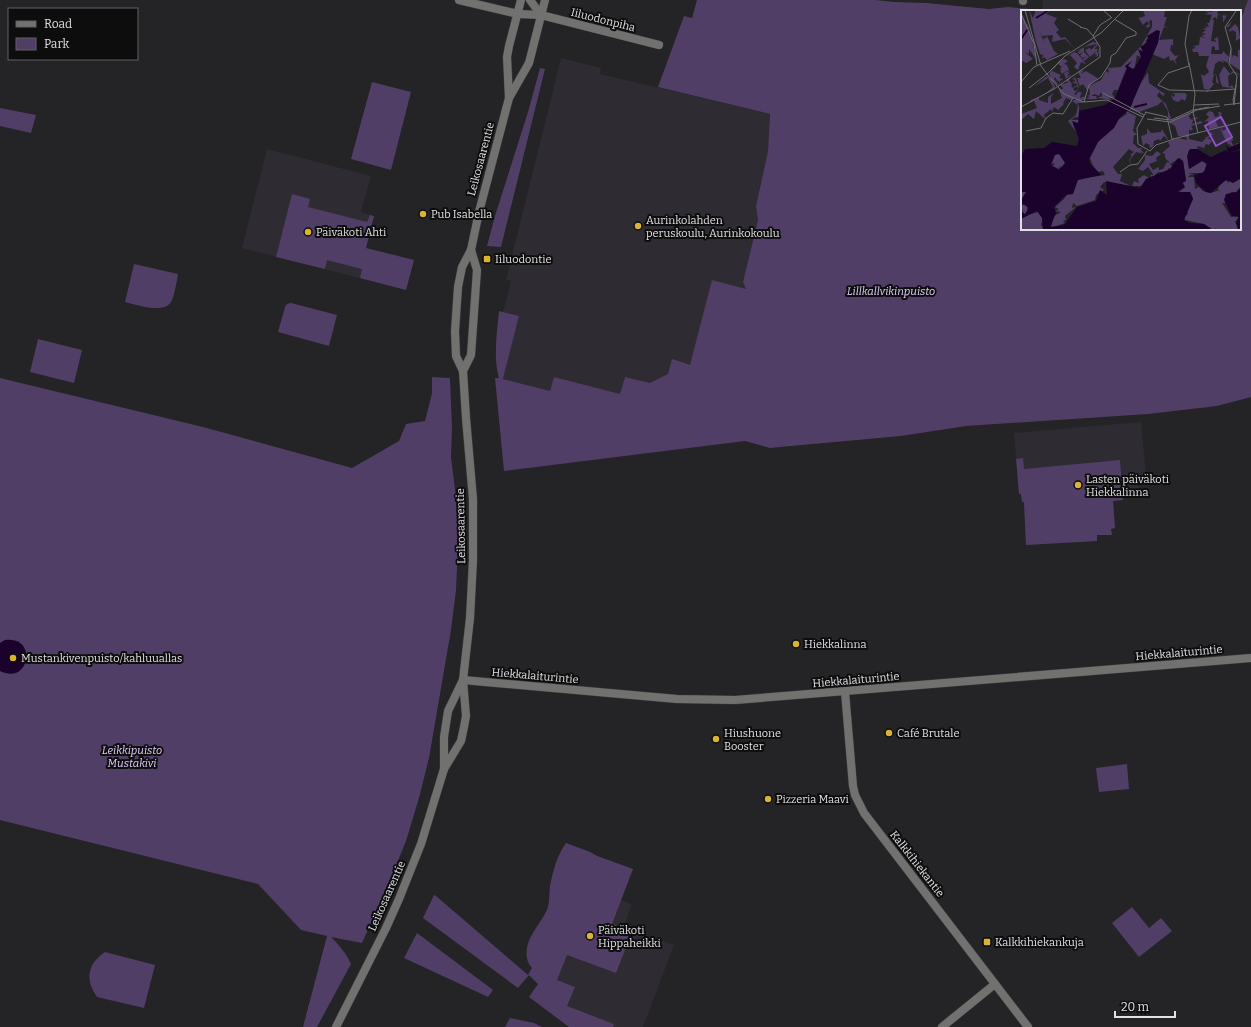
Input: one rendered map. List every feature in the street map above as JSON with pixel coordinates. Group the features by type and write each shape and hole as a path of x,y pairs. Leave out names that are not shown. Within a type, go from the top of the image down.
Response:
{"street":[{"path":"459,0 518,14 542,15"},
{"name":"Leikosaarentie","path":"509,98 507,57 522,0"},
{"path":"530,0 542,15"},
{"name":"Leikosaarentie","path":"336,1027 399,899 421,844 444,769 461,741 464,727 466,716 463,680 470,618 473,560 473,499 463,371 456,356 456,309 458,286 462,267 471,250 479,212 509,98 529,63 545,0"},
{"name":"Iiluodonpiha","path":"542,15 659,45"},
{"name":"Leikosaarentie","path":"463,371 471,355 477,270 471,250"},
{"name":"Hiekkalaiturintie","path":"463,680 677,699 762,699 1251,658"},
{"name":"Leikosaarentie","path":"444,769 444,737 448,711 463,680"},
{"name":"Kalkkihiekantie","path":"846,692 853,786 859,804 868,819 1028,1027"},
{"path":"942,1027 995,984"}],"shaded area":[{"path":"1043,0 1248,0 1241,19 1241,10 1042,10"},
{"name":"Aurinkolahden peruskoulu, Aurinkokoulu","path":"561,58 601,68 600,74 770,114 768,151 756,206 758,220 743,282 746,289 690,365 650,383 625,377 620,395 554,377 550,391 503,379 519,316 503,312 511,281 506,280"},
{"name":"Päiväkoti Ahti","path":"267,149 371,176 361,212 374,216 366,248 414,260 406,290 242,248"},
{"name":"Lasten päiväkoti Hiekkalinna","path":"1141,422 1146,476 1138,477 1139,489 1122,490 1123,500 1113,501 1115,528 1111,529 1112,535 1097,535 1097,541 1026,545 1024,502 1022,502 1021,494 1019,494 1014,433"},
{"name":"Mustankivenpuisto/kahluuallas","path":"5,640 15,641 22,645 26,652 26,659 18,672 10,674 0,671 0,643"},
{"name":"Päiväkoti Hippaheikki","path":"566,843 633,869 621,900 632,904 623,928 674,945 643,1027 613,1027 614,1024 561,1004 528,975 532,968 528,964 526,956 527,947 533,932 537,928 547,910 550,901 550,887 555,864"}],"green space":[{"name":"Lillkallvikinpuisto","path":"697,0 875,0 989,9 1008,7 1042,10 1021,10 1021,230 1241,230 1241,19 1248,0 1251,0 1251,397 1217,406 1148,414 966,426 901,436 770,448 745,441 504,471 495,378 499,378 496,353 499,311 519,316 503,379 550,391 554,377 620,394 625,377 650,383 668,374 672,359 690,365 712,280 746,289 743,282 758,220 756,206 768,151 770,114 658,87 684,16 692,18"},
{"path":"540,68 545,69 501,247 487,246 528,112"},
{"path":"372,82 411,92 391,170 351,159"},
{"path":"0,108 36,115 31,133 0,126"},
{"path":"292,194 310,199 308,207 367,222 370,215 374,216 366,248 414,260 406,290 360,278 362,269 327,260 325,269 276,257"},
{"path":"134,264 178,274 173,296 168,306 150,308 125,302"},
{"path":"291,303 337,315 329,346 278,332 285,307 287,304"},
{"path":"38,339 82,350 74,383 30,372"},
{"name":"Leikkipuisto Mustakivi","path":"432,377 450,378 452,428 451,457 456,498 458,548 456,590 451,630 429,758 406,841 362,943 331,937 342,949 351,964 317,1027 303,1027 327,936 301,930 258,884 0,820 0,378 203,427 352,468 399,441 406,424 425,421 432,393"},
{"path":"1023,458 1024,469 1120,460 1123,500 1113,501 1115,528 1111,529 1112,535 1097,535 1097,541 1026,545 1024,502 1022,502 1021,494 1019,494 1016,459"},
{"path":"1127,764 1129,789 1099,792 1096,768"},
{"path":"566,843 633,869 612,924 632,932 616,973 567,955 557,980 575,987 567,1006 614,1024 613,1027 569,1027 529,997 538,984 529,975 518,988 423,918 434,895 436,896 528,975 532,968 527,956 528,943 547,910 554,869 560,853"},
{"path":"1132,907 1149,928 1161,918 1172,931 1139,957 1112,923"},
{"path":"417,933 493,990 488,997 404,958"},
{"path":"105,952 155,965 144,1008 97,997 91,984 91,967 94,962"},
{"path":"510,1018 534,1023 542,1027 505,1027"}],"place":[{"name":"Pub Isabella","path":"423,214"},
{"name":"Aurinkolahden peruskoulu, Aurinkokoulu","path":"638,226"},
{"name":"Päiväkoti Ahti","path":"308,232"},
{"name":"Iiluodontie","path":"487,259"},
{"name":"Lasten päiväkoti Hiekkalinna","path":"1078,485"},
{"name":"Hiekkalinna","path":"796,644"},
{"name":"Mustankivenpuisto/kahluuallas","path":"13,658"},
{"name":"Café Brutale","path":"889,733"},
{"name":"Hiushuone Booster","path":"716,739"},
{"name":"Pizzeria Maavi","path":"768,799"},
{"name":"Päiväkoti Hippaheikki","path":"590,936"},
{"name":"Kalkkihiekankuja","path":"987,942"}]}
